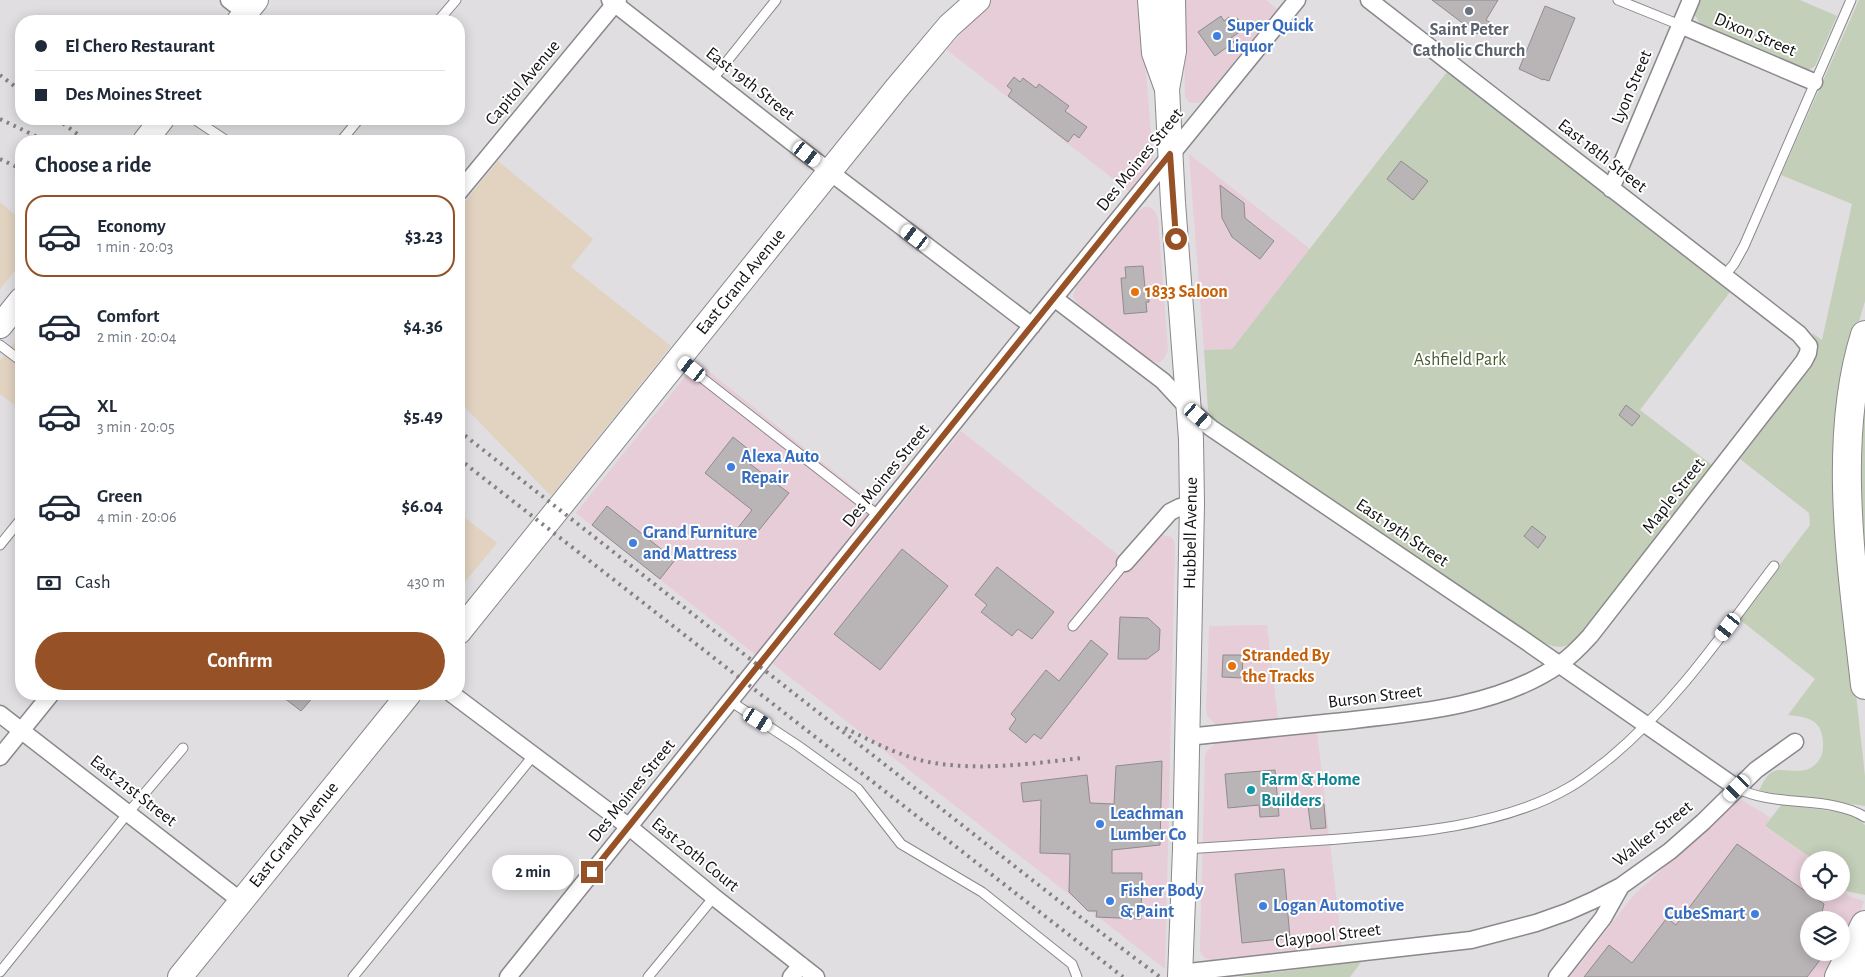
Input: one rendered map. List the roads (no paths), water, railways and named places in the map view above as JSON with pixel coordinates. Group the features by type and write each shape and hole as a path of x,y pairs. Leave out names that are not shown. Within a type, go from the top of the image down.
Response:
{"highway":[{"path":"1865,335 1849,413 1848,483 1850,553 1865,685"},
{"path":"1839,977 1865,925"}],"main road":[{"path":"1853,977 1865,960"}],"street":[{"name":"East Grand Avenue","path":"949,26 962,0"},
{"name":"East Grand Avenue","path":"465,625 949,26 978,0"},
{"name":"Hubbell Avenue","path":"1150,0 1154,53 1167,89"},
{"name":"Hubbell Avenue","path":"1173,0 1174,51 1167,89 1173,203 1190,409 1192,504 1185,849 1180,975"},
{"name":"Des Moines Street","path":"508,977 1170,154 1297,0"},
{"name":"Lyon Street","path":"1611,189 1690,0"},
{"name":"East 19th Street","path":"614,1 830,172 1032,326"},
{"name":"Capitol Avenue","path":"465,185 614,1"},
{"name":"East 18th Street","path":"1375,2 1611,189 1799,334 1809,346"},
{"name":"Dixon Street","path":"1680,25 1814,82"},
{"path":"150,135 157,125"},
{"name":"East 19th Street","path":"1054,298 1163,381 1211,428 1560,664 1737,788"},
{"path":"0,326 15,307"},
{"name":"Maple Street","path":"1560,664 1590,636 1804,361 1809,346"},
{"path":"1125,563 1170,512 1192,504"},
{"name":"Burson Street","path":"1187,737 1435,710 1509,690 1545,674 1560,664"},
{"path":"0,757 46,700"},
{"name":"East Grand Avenue","path":"180,977 403,700"},
{"name":"East 20th Court","path":"460,700 628,826 714,897 796,971 816,977"},
{"name":"East 21st Street","path":"0,714 241,901"},
{"name":"Walker Street","path":"1557,977 1603,918 1621,886 1670,851 1766,761 1795,742"},
{"name":"Claypool Street","path":"1180,975 1471,940 1536,923 1594,900 1621,886"}],"lane":[{"path":"443,15 456,0"},
{"path":"712,80 776,0"},
{"path":"1618,0 1680,25"},
{"path":"1724,276 1734,264 1744,246 1851,0"},
{"path":"203,125 218,135"},
{"path":"346,135 354,125"},
{"path":"0,345 15,356"},
{"path":"679,360 879,516"},
{"path":"0,545 15,526"},
{"path":"1072,626 1125,563"},
{"path":"1185,849 1395,835 1448,827 1519,809 1570,787 1591,773 1646,725 1682,687 1774,566"},
{"path":"730,701 797,745 858,789 902,844 982,892 1072,964 1077,977"},
{"path":"0,972 183,748"},
{"path":"353,977 533,756"},
{"path":"1737,788 1752,795 1833,806 1856,811 1865,816"},
{"path":"648,977 714,897"}],"railway":[{"path":"0,75 15,86"},
{"path":"0,119 33,135"},
{"path":"65,125 79,135"},
{"path":"0,159 15,166"},
{"path":"465,436 1059,901 1160,977"},
{"path":"465,464 1123,977"},
{"path":"845,728 877,744 922,761 934,763 990,766 1083,758"}],"place":[{"name":"Saint Peter Catholic Church","path":"1469,11"},
{"name":"Super Quick Liquor","path":"1217,36"},
{"name":"1833 Saloon","path":"1135,292"},
{"name":"Alexa Auto Repair","path":"731,467"},
{"name":"Grand Furniture and Mattress","path":"633,543"},
{"name":"Stranded By the Tracks","path":"1232,666"},
{"name":"Farm & Home Builders","path":"1251,790"},
{"name":"Leachman Lumber Co","path":"1100,824"},
{"name":"Fisher Body & Paint","path":"1110,901"},
{"name":"Logan Automotive","path":"1263,906"},
{"name":"CubeSmart","path":"1755,914"}],"park label":[{"name":"Ashfield Park","path":"1460,360"}]}
